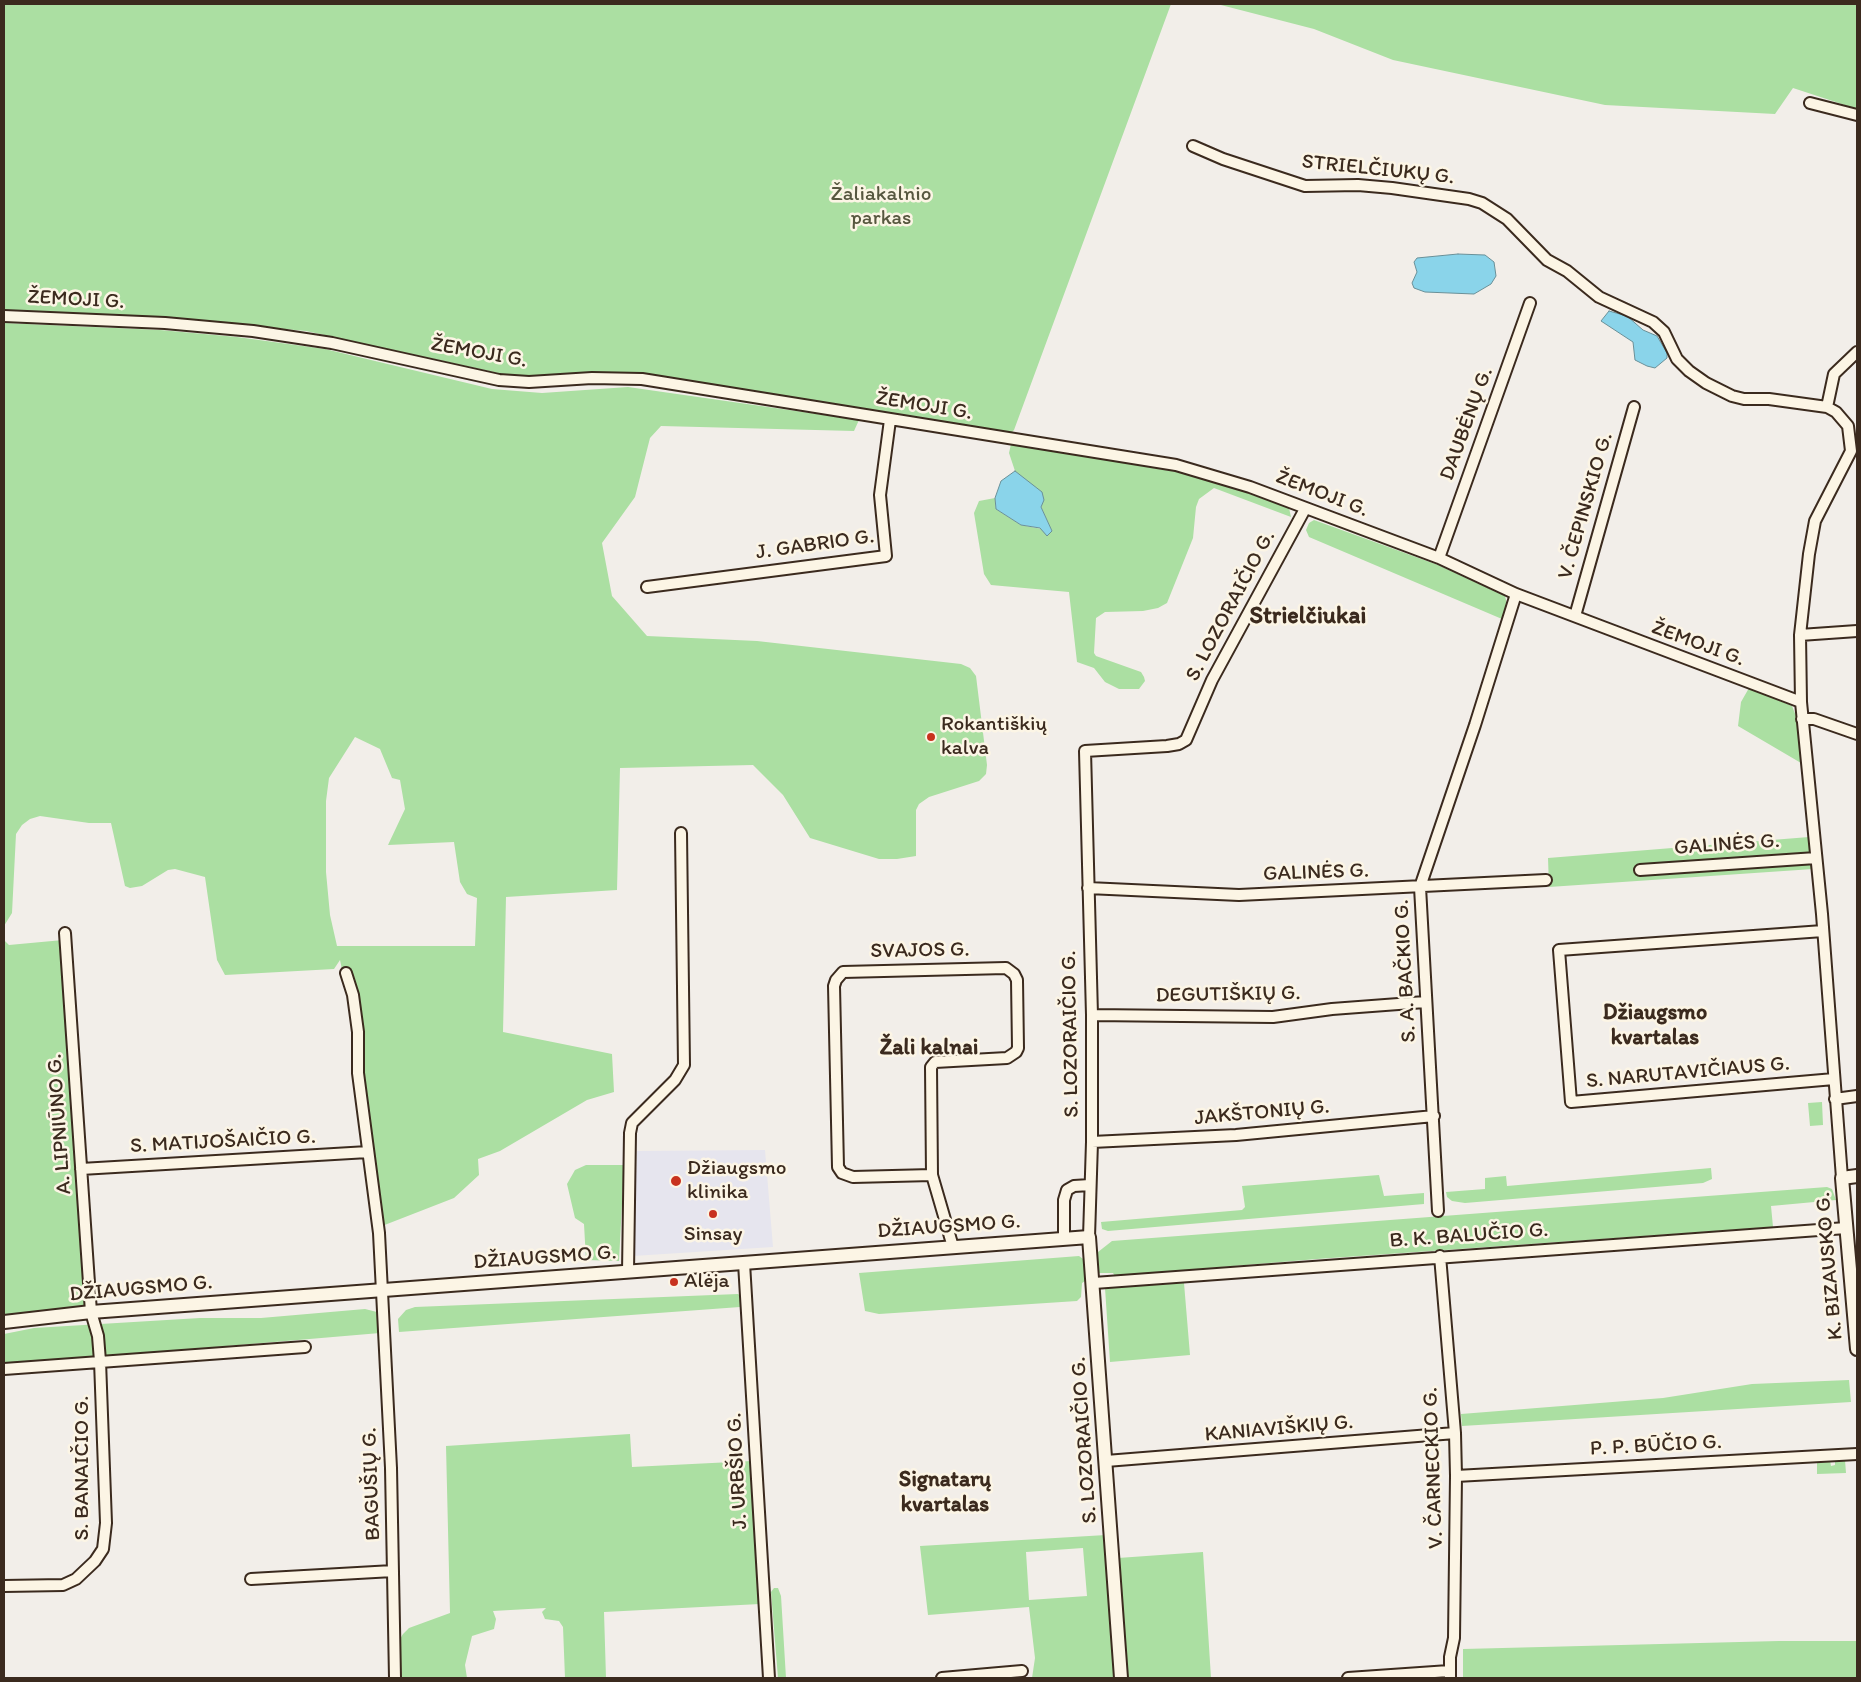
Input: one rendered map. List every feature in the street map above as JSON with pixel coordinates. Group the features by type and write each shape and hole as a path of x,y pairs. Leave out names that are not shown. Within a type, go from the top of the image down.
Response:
{"street":[{"path":"1810,103 1857,115"},
{"name":"STRIELČIUKŲ G.","path":"1193,146 1223,159 1305,186 1358,185 1392,188 1469,199 1482,203 1507,219 1547,260 1567,272 1598,297 1653,322 1664,332 1677,359 1688,371 1706,383 1732,396 1744,399 1827,407"},
{"name":"DAUBĖNŲ G.","path":"1439,558 1530,303"},
{"name":"ŽEMOJI G.","path":"4,316 165,323 253,331 332,343 499,380 529,382 592,378 642,379 1176,465 1250,487 1439,558 1516,594 1801,702"},
{"path":"1857,352 1834,374 1827,407 1836,412 1848,426 1851,451 1815,521 1809,554 1800,635 1802,719 1823,932 1842,1178 1857,1176"},
{"name":"V. ČEPINSKIO G.","path":"1575,616 1634,407"},
{"name":"J. GABRIO G.","path":"647,587 886,556 880,495 890,420"},
{"name":"S. LOZORAIČIO G.","path":"1121,1678 1094,1283 1089,1237 1092,1142 1092,1016 1085,751 1166,746 1179,744 1186,740 1212,680 1305,509"},
{"name":"S. A. BAČKIO G.","path":"1438,1211 1420,887 1475,725 1516,594"},
{"path":"1800,635 1857,631"},
{"path":"1802,719 1814,719 1857,734"},
{"path":"628,1272 632,1123 681,1073 685,1059 680,833"},
{"name":"GALINĖS G.","path":"1640,870 1816,858"},
{"name":"GALINĖS G.","path":"1088,888 1239,895 1546,880"},
{"name":"S. NARUTAVIČIAUS G.","path":"1823,932 1559,950 1571,1102 1834,1079"},
{"name":"A. LIPNIŪNO G.","path":"65,933 91,1312"},
{"name":"SVAJOS G.","path":"932,1175 853,1177 842,1173 838,1168 834,986 836,980 844,972 1006,968 1014,974 1017,980 1018,1048 1016,1052 1007,1058 935,1062 931,1067 932,1175 953,1247"},
{"name":"BAGUŠIŲ G.","path":"346,973 353,995 358,1032 358,1073 379,1233 383,1290 395,1678"},
{"name":"DEGUTIŠKIŲ G.","path":"1092,1016 1273,1017 1332,1009 1425,1002"},
{"path":"1835,1098 1857,1096"},
{"name":"JAKŠTONIŲ G.","path":"1092,1142 1236,1135 1434,1116"},
{"name":"S. MATIJOŠAIČIO G.","path":"81,1169 368,1152"},
{"name":"K. BIZAUSKO G.","path":"1842,1178 1857,1349"},
{"path":"1064,1238 1064,1200 1067,1190 1074,1186 1090,1185"},
{"name":"B. K. BALUČIO G.","path":"1094,1283 1440,1256 1846,1228"},
{"name":"DŽIAUGSMO G.","path":"4,1322 91,1312 1089,1237"},
{"name":"V. ČARNECKIO G.","path":"1440,1256 1455,1433 1456,1476 1454,1638 1449,1675"},
{"name":"J. URBŠIO G.","path":"744,1262 769,1678"},
{"name":"S. BANAIČIO G.","path":"4,1586 62,1585 83,1574 96,1561 103,1549 106,1522 100,1361 98,1336 91,1312"},
{"path":"4,1369 305,1347"},
{"name":"KANIAVIŠKIŲ G.","path":"1106,1461 1455,1433"},
{"name":"P. P. BŪČIO G.","path":"1456,1476 1857,1454"},
{"path":"251,1579 393,1571"},
{"path":"942,1678 1022,1670"},
{"path":"1348,1678 1449,1675"}],"shaded area":[{"path":"765,1150 773,1247 633,1256 637,1151"}],"green space":[{"name":"Žaliakalnio parkas","path":"4,4 1171,4 1014,430 1009,435 629,372 512,376 306,331 173,319 4,311"},
{"path":"1217,4 1857,4 1857,109 1793,88 1775,114 1605,105 1393,60 1314,29"},
{"path":"4,323 160,330 237,337 325,349 492,389 542,393 628,387 859,420 854,431 661,426 650,438 635,497 602,543 612,596 647,636 757,641 961,664 970,668 976,676 987,765 986,774 979,781 929,797 919,804 916,810 916,856 879,859 810,838 783,795 753,765 620,768 617,890 506,897 503,1032 612,1054 614,1092 587,1100 500,1151 478,1159 479,1175 454,1198 382,1226 378,1207 375,1157 362,1054 353,1054 351,1012 340,960 334,969 225,975 217,960 205,877 175,869 168,870 142,886 130,888 125,886 111,823 89,823 40,816 30,819 22,825 16,834 12,913 4,926","holes":["355,737 380,749 392,778 400,780 405,809 388,845 454,842 460,882 467,894 477,898 475,946 337,946 330,915 326,872 326,801 329,778"]},
{"path":"1011,444 1177,472 1225,485 1289,508 1291,517 1214,488 1199,499 1196,507 1193,538 1167,603 1158,608 1143,611 1105,612 1096,618 1094,653 1096,656 1141,672 1144,677 1145,681 1139,689 1119,689 1105,682 1094,668 1077,662 1069,592 991,585 984,574 974,513 979,501 995,498 996,509 1021,525 1052,531 1041,507 1043,500 1037,488 1031,486 1015,471 1009,453"},
{"path":"1314,520 1438,565 1505,596 1507,604 1502,619 1309,537 1306,530 1309,523"},
{"path":"1749,688 1792,706 1798,721 1801,763 1738,726 1741,702"},
{"path":"1809,837 1813,869 1549,887 1548,858"},
{"path":"4,940 9,945 63,940 87,1306 4,1316"},
{"path":"1822,1102 1823,1125 1810,1126 1808,1103"},
{"path":"586,1165 624,1165 619,1261 586,1260 584,1224 575,1218 567,1184 575,1170"},
{"path":"1711,1168 1712,1179 1703,1183 1465,1203 1452,1201 1447,1197 1446,1192 1485,1189 1485,1178 1506,1176 1507,1186"},
{"path":"1379,1175 1384,1196 1424,1193 1424,1204 1108,1231 1102,1229 1101,1222 1242,1210 1245,1207 1242,1186"},
{"path":"1827,1187 1832,1189 1836,1200 1771,1206 1773,1227 1317,1259 1115,1276 1113,1273 1099,1273 1097,1261 1098,1252 1112,1241"},
{"path":"1079,1256 1086,1261 1088,1279 1082,1283 1081,1297 1077,1301 879,1314 865,1311 859,1273"},
{"path":"1184,1283 1190,1355 1110,1362 1105,1288"},
{"path":"738,1294 742,1297 740,1307 399,1332 398,1319 406,1310 415,1307"},
{"path":"365,1309 377,1312 380,1333 4,1365 4,1334 34,1328 200,1318 261,1318"},
{"path":"1849,1380 1851,1402 1462,1426 1461,1414 1663,1398 1752,1384"},
{"path":"630,1434 632,1467 752,1461 760,1604 604,1612 606,1678 565,1678 563,1627 559,1621 545,1619 542,1612 546,1608 493,1611 496,1619 494,1629 472,1636 465,1665 467,1678 399,1678 400,1639 403,1634 409,1628 450,1613 446,1446"},
{"path":"1830,1460 1831,1466 1835,1465 1835,1460 1845,1460 1846,1473 1817,1474 1817,1461"},
{"path":"1106,1535 1118,1678 1032,1678 1035,1658 1029,1607 928,1615 920,1546","holes":["1083,1548 1087,1596 1029,1600 1026,1552"]},
{"path":"1203,1552 1211,1678 1126,1678 1118,1558"},
{"path":"774,1588 778,1588 781,1596 786,1678 778,1678 771,1592"},
{"path":"1779,1641 1857,1641 1857,1678 1463,1678 1463,1649"}],"water":[{"path":"1458,254 1485,255 1494,262 1496,276 1491,284 1474,294 1425,292 1414,288 1412,283 1417,272 1414,262 1417,258"},
{"path":"1609,311 1627,316 1643,330 1657,336 1667,353 1667,358 1655,368 1635,360 1633,342 1601,321"},
{"path":"1015,471 1042,492 1044,500 1041,507 1052,531 1047,536 1040,528 1021,525 996,509 995,498 1001,481"}],"place":[{"name":"Rokantiškių kalva","path":"931,737"},
{"name":"Džiaugsmo klinika","path":"676,1181"},
{"name":"Sinsay","path":"713,1214"},
{"name":"Alėja","path":"674,1282"}],"district":[{"name":"Strielčiukai","path":"1308,617"},
{"name":"Džiaugsmo kvartalas","path":"1655,1026"},
{"name":"Žali kalnai","path":"929,1048"},
{"name":"Signatarų kvartalas","path":"945,1492"}]}
